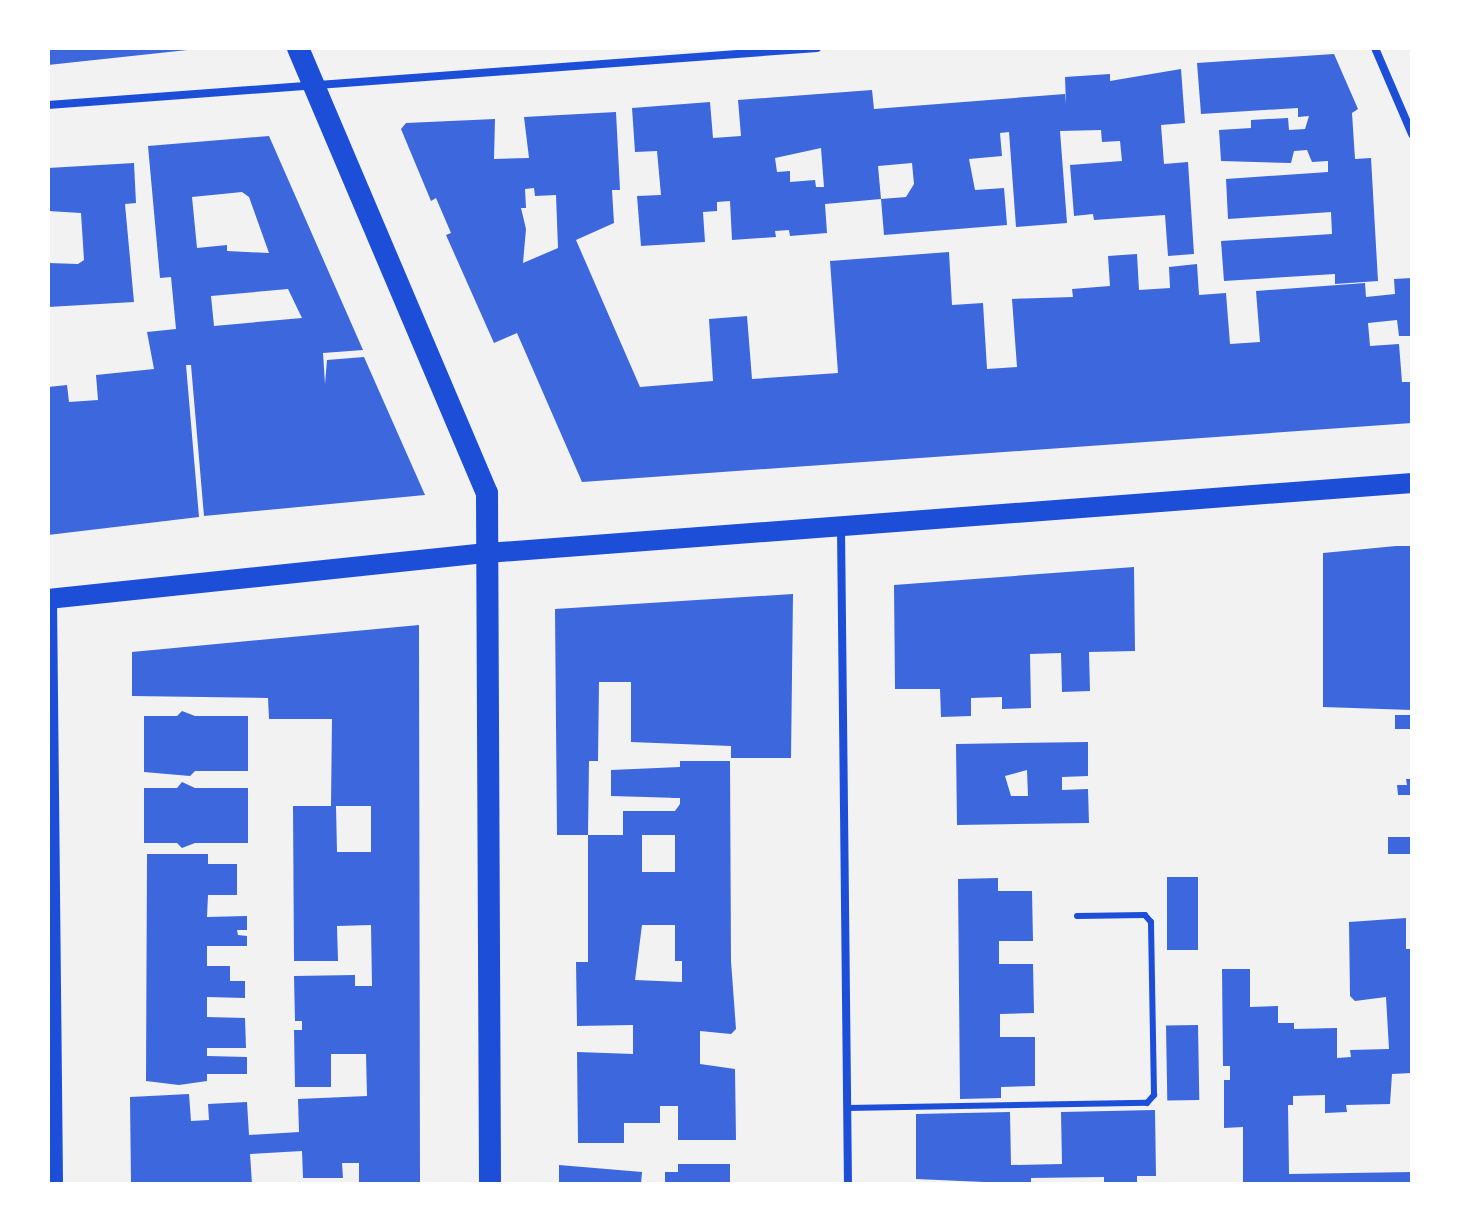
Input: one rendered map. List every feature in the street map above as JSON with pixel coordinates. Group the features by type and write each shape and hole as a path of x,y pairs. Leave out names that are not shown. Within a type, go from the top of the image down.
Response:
{"highway":[{"path":"298,48 487,493 490,1184"}],"main road":[{"path":"55,1184 49,599 487,553 1412,483"}],"street":[{"path":"48,105 817,48"},
{"path":"1375,48 1412,134"},
{"path":"841,527 848,1184"}],"lane":[{"path":"847,1108 1147,1103 1154,1095 1151,922 1145,915 1077,916"}],"building":[{"path":"48,48 206,48 48,65"},
{"path":"1334,54 1358,109 1352,113 1355,159 1371,158 1378,281 1335,284 1335,274 1224,281 1221,241 1332,234 1331,212 1228,219 1226,179 1328,172 1328,161 1312,162 1307,150 1294,151 1291,163 1221,161 1219,130 1251,128 1251,120 1288,118 1289,130 1305,129 1309,116 1298,117 1298,108 1201,114 1197,63"},
{"path":"1181,69 1185,123 1161,125 1164,164 1188,162 1194,254 1168,256 1165,215 1094,220 1093,214 1074,216 1070,165 1122,161 1120,141 1102,142 1101,130 1060,131 1067,223 1016,227 1009,132 1000,133 1002,156 969,159 975,190 1004,188 1007,225 884,235 881,199 825,204 827,233 790,236 789,230 775,231 776,237 732,240 730,201 717,202 717,211 703,212 705,242 641,246 637,196 661,195 657,151 635,152 632,108 710,102 713,138 741,136 738,100 872,90 874,109 1065,94 1066,104 1065,77 1110,74 1110,81","holes":["821,148 824,187 816,187 815,180 790,182 790,171 777,172 775,158","912,163 914,184 906,197 881,199 878,166"]},
{"path":"616,112 620,190 612,190 614,223 576,240 640,387 713,381 709,319 747,316 752,379 838,373 830,261 949,252 952,305 983,303 987,369 1017,367 1012,299 1073,297 1072,289 1110,286 1108,256 1137,254 1139,290 1170,288 1169,267 1197,264 1199,295 1226,293 1230,344 1260,342 1256,291 1365,283 1366,297 1395,294 1394,279 1412,278 1412,342 1410,336 1399,336 1397,320 1368,323 1370,346 1399,344 1402,382 1412,382 1412,423 582,482 517,333 494,343 446,235 451,233 436,198 431,201 401,129 406,123 495,119 494,159 529,158 524,117","holes":["534,188 535,196 556,195 558,248 523,263 526,229 521,208 526,208 525,189"]},
{"path":"269,136 363,350 323,353 325,384 327,360 364,357 425,495 204,516 191,365 186,365 199,517 48,535 48,387 67,385 69,402 98,400 96,375 154,369 147,332 176,329 171,277 160,278 148,146","holes":["242,192 249,197 269,253 227,251 227,245 197,248 192,197","288,289 302,318 214,326 211,296"]},
{"path":"134,163 136,203 125,204 134,302 48,307 48,263 78,264 84,260 81,213 48,211 48,168"},
{"path":"1412,546 1412,710 1323,707 1323,553"},
{"path":"1134,567 1135,651 1089,652 1090,691 1062,692 1061,653 1030,654 1031,708 1002,709 1002,697 971,698 971,716 941,717 940,689 895,689 894,585"},
{"path":"793,594 791,758 731,758 731,746 631,742 631,682 599,682 598,761 589,761 588,835 557,835 555,609"},
{"path":"419,625 420,1184 359,1184 359,1163 342,1163 343,1178 303,1178 302,1151 250,1154 252,1184 131,1184 130,1097 189,1094 191,1121 209,1120 208,1104 247,1102 249,1135 299,1132 298,1099 367,1096 366,1054 331,1054 331,1087 295,1087 294,1030 302,1030 302,1021 295,1021 294,976 355,975 355,986 372,986 371,925 337,926 338,961 294,961 293,806 331,806 332,719 269,719 268,698 132,696 132,652","holes":["336,806 371,806 371,852 337,852"]},
{"path":"182,711 195,716 248,716 248,771 195,771 190,776 144,772 144,716 177,716"},
{"path":"1395,715 1412,715 1412,729 1395,729"},
{"path":"1088,742 1088,776 1062,777 1062,790 1088,789 1089,823 957,825 956,744","holes":["1027,770 1028,796 1011,796 1005,776"]},
{"path":"680,761 730,761 731,961 736,1029 731,1034 700,1031 700,1064 735,1069 736,1140 678,1140 678,1106 660,1106 660,1123 624,1123 624,1143 578,1143 577,1052 633,1054 633,1025 577,1026 576,962 588,962 588,835 623,835 623,811 675,811 680,804 680,798 611,796 611,770 680,767","holes":["642,835 675,835 675,872 642,872","642,925 675,925 675,961 682,961 682,982 635,980"]},
{"path":"1406,779 1412,779 1412,795 1398,795 1397,785 1407,785"},
{"path":"182,782 195,788 248,788 248,843 195,843 182,848 177,843 144,843 144,788 177,788"},
{"path":"1388,837 1412,837 1412,854 1388,854"},
{"path":"147,854 208,854 208,864 237,864 237,895 208,895 207,917 247,916 247,930 237,930 238,935 247,936 247,946 207,946 207,966 230,966 230,981 245,981 245,998 207,997 207,1017 245,1018 246,1048 207,1048 207,1056 247,1057 247,1074 207,1074 207,1081 179,1085 146,1081"},
{"path":"1167,877 1198,877 1198,950 1167,950"},
{"path":"998,878 998,891 1032,891 1033,941 999,941 999,964 1033,964 1034,1013 1000,1014 1000,1037 1035,1037 1035,1086 1001,1087 1001,1098 960,1099 958,879"},
{"path":"1406,918 1406,949 1412,949 1411,1073 1392,1074 1390,1104 1346,1105 1347,1112 1325,1113 1325,1095 1293,1096 1293,1105 1288,1105 1289,1174 1412,1172 1412,1184 1243,1184 1243,1127 1224,1128 1224,1080 1230,1080 1230,1066 1223,1066 1222,969 1250,969 1250,1007 1278,1006 1278,1023 1294,1023 1294,1029 1337,1028 1337,1058 1351,1057 1350,1050 1389,1049 1386,997 1355,1001 1350,996 1349,922"},
{"path":"1198,1025 1199,1100 1167,1101 1166,1026"},
{"path":"1155,1110 1156,1176 1137,1176 1137,1184 1104,1184 1104,1177 1031,1178 1031,1184 916,1179 916,1114 1010,1112 1011,1165 1062,1164 1061,1112"},
{"path":"678,1164 730,1164 730,1184 665,1184 665,1172 678,1172"},
{"path":"559,1165 642,1172 641,1184 559,1184"}]}
